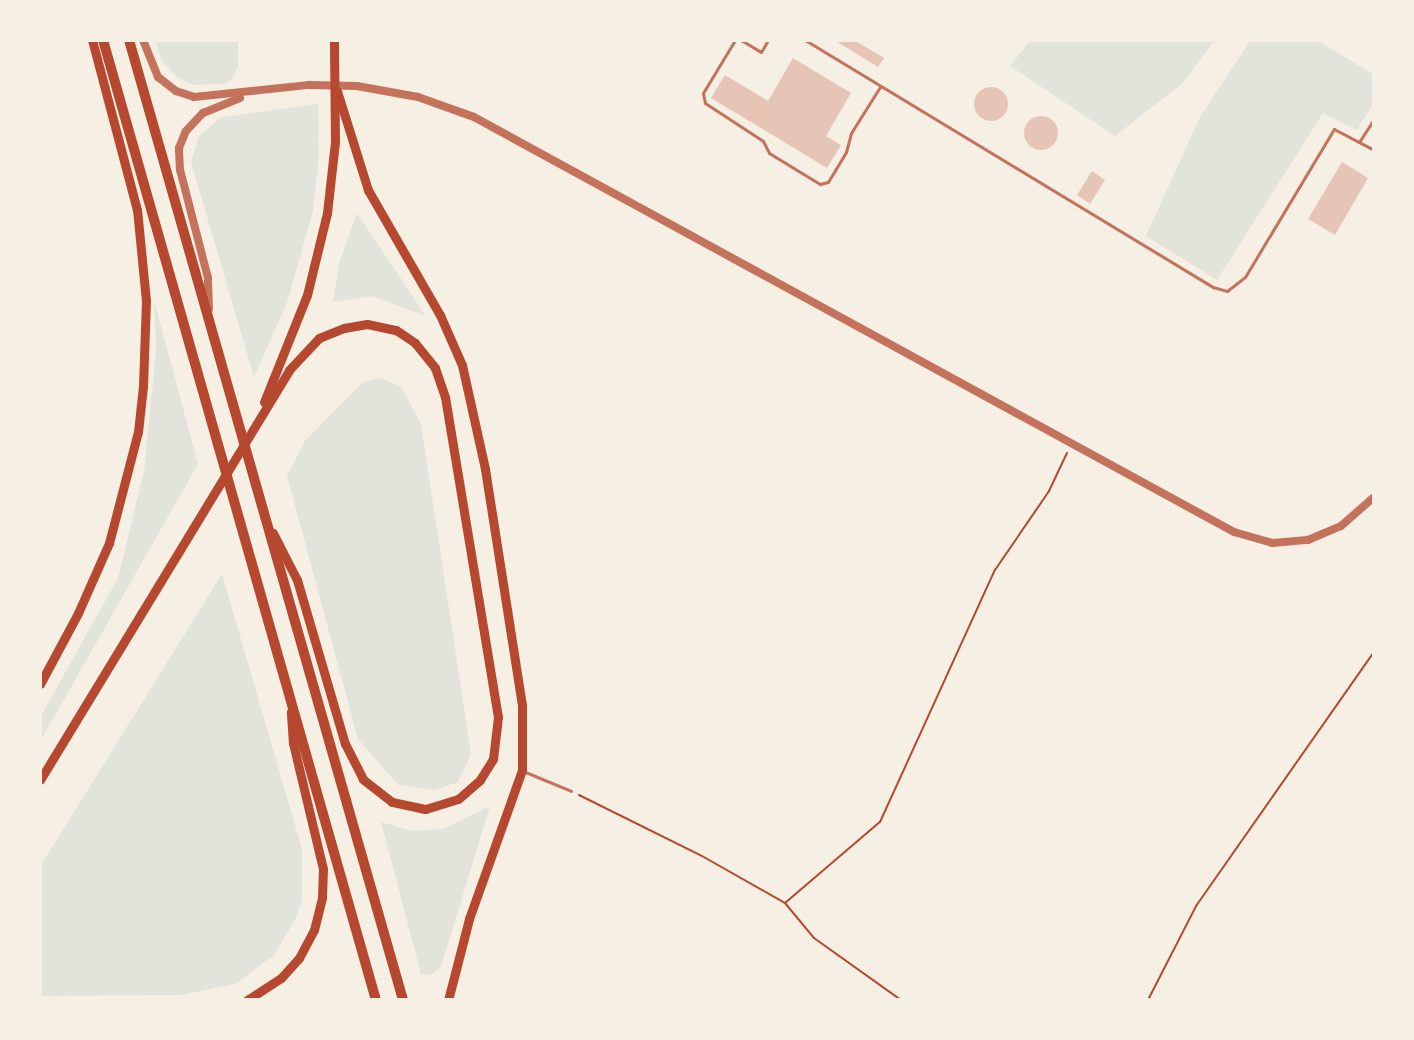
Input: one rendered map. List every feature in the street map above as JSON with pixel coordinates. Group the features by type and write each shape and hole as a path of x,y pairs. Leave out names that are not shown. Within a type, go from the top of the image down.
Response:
{"highway":[{"path":"103,40 289,686 375,999"},
{"path":"129,40 403,999"}],"main road":[{"path":"40,684 78,613 109,543 138,432 143,386 146,302 139,219 92,40"},
{"path":"249,434 275,378 313,271 327,213 335,146 337,91 334,41"},
{"path":"337,91 351,145 373,200 440,315 462,365 485,469 522,705 522,770 469,919 448,999"},
{"path":"40,780 278,388 309,347 333,332 355,325 396,330 424,351 435,368 445,397 460,473 498,717 497,745 490,764 480,780 458,799 425,808 404,806 372,788 356,770 297,580 267,521"},
{"path":"248,999 281,978 299,958 314,930 322,897 323,869 293,743 289,686"}],"street":[{"path":"143,40 154,71 176,91 205,98 309,85 377,87 418,97 474,117 1234,532 1272,543 1308,540 1324,534 1355,516 1374,497"},
{"path":"209,322 208,278 180,170 179,148 186,131 203,113 253,93"}],"lane":[{"path":"735,40 703,93 705,103 763,141 769,153 820,184 828,182 846,152 851,132 880,87"},
{"path":"741,40 761,52 768,40"},
{"path":"805,40 1213,287 1227,291 1245,277 1334,129 1374,150"},
{"path":"1359,142 1374,119"},
{"path":"522,770 571,791"}],"path":[{"path":"785,903 880,822 995,570 1049,491 1071,445"},
{"path":"1148,999 1196,906 1374,652"},
{"path":"571,791 702,856 785,903 814,938 901,999"}],"shaded area":[{"path":"156,41 238,41 238,66 234,77 224,84 193,85 177,77 161,60"},
{"path":"1030,41 1214,41 1182,84 1115,136 1010,66"},
{"path":"1250,41 1318,41 1373,74 1373,104 1357,130 1323,113 1217,280 1146,236 1200,117"},
{"path":"318,104 319,154 313,211 287,303 254,377 191,162 199,136 222,117"},
{"path":"357,213 426,316 372,296 333,302 340,260"},
{"path":"154,300 198,464 41,740 41,716 118,578 144,471 156,351"},
{"path":"382,378 402,388 421,424 471,754 458,782 435,790 398,785 358,739 287,476 305,441 363,382"},
{"path":"222,574 302,849 302,899 296,918 274,955 235,984 180,995 41,996 41,865"},
{"path":"490,806 441,967 430,975 421,974 381,822 412,831 443,829"}],"building":[{"path":"834,40 854,40 884,58 878,67"},
{"path":"793,58 851,93 826,136 841,145 827,168 711,98 725,75 768,101"},
{"path":"991,87 1003,92 1008,104 1003,116 991,121 979,116 974,104 979,92"},
{"path":"1041,116 1053,121 1058,133 1053,145 1041,150 1029,145 1024,133 1029,121"},
{"path":"1342,162 1368,178 1335,235 1308,219"},
{"path":"1092,171 1105,180 1090,204 1077,195"}]}
